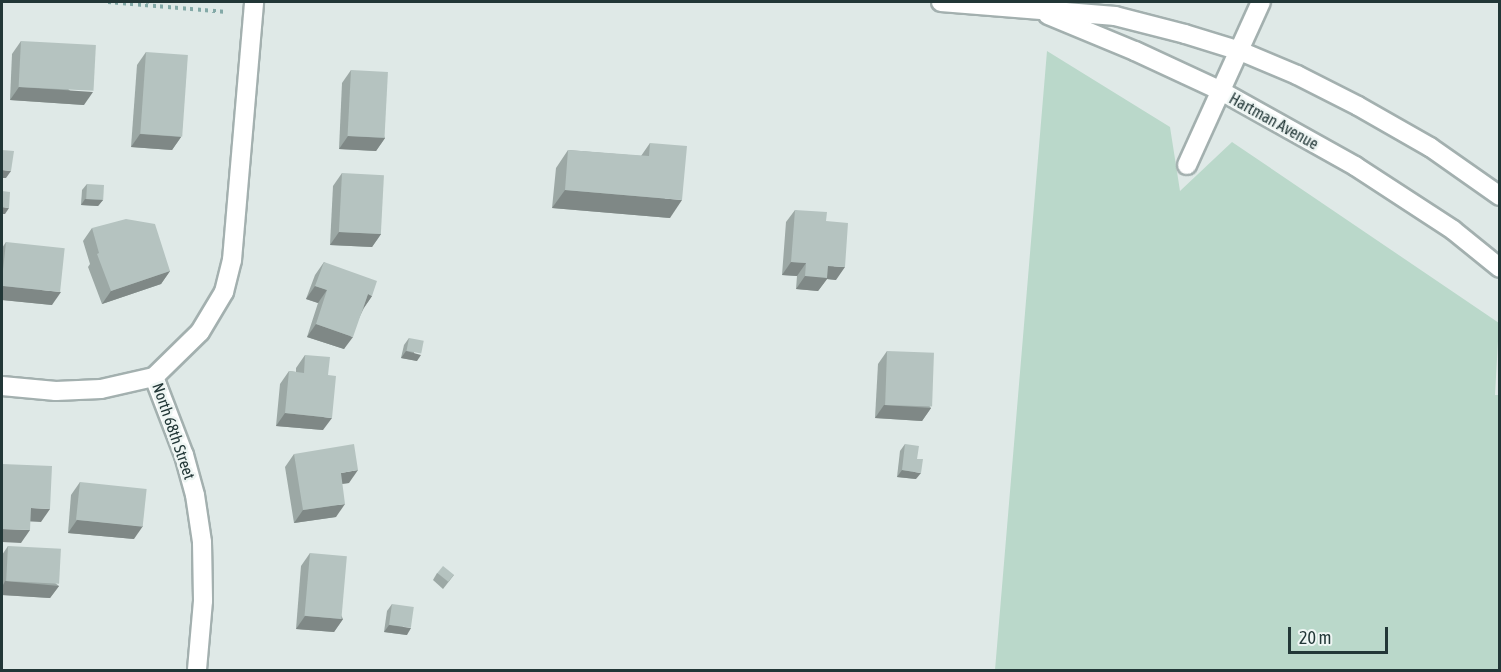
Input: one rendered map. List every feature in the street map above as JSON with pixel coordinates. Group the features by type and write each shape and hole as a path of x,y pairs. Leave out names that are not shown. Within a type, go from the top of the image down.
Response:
{"main road":[{"name":"North 68th Street","path":"196,670 203,601 201,530 195,495 184,455 154,378 200,332 224,292 232,260 254,2"},
{"name":"Hartman Avenue","path":"941,2 1115,16 1240,51 1297,75 1358,106 1430,147 1500,196"},
{"path":"1187,165 1261,2"},
{"name":"Hartman Avenue","path":"1030,8 1135,51 1221,92 1355,166 1453,230 1500,268"},
{"path":"2,386 56,391 101,389 154,378"}],"path":[{"path":"108,2 228,12"}],"green space":[{"path":"1047,51 1170,127 1180,191 1232,142 1499,323 1495,395 1499,395 1499,670 995,670"}],"building":[{"path":"21,41 96,45 93,91 19,87"},
{"path":"146,52 188,55 182,137 140,134"},
{"path":"351,70 388,72 384,138 348,136"},
{"path":"650,143 687,146 682,200 565,190 568,150 649,156"},
{"path":"2,150 14,151 11,171 2,170"},
{"path":"342,173 384,175 381,234 339,232"},
{"path":"87,184 104,185 103,200 86,199"},
{"path":"2,191 10,192 9,208 2,207"},
{"path":"795,210 827,212 826,221 848,223 845,267 828,266 827,278 805,276 806,263 791,262"},
{"path":"126,219 155,224 170,271 111,291 97,254 99,253 92,228"},
{"path":"6,242 65,248 60,292 2,286"},
{"path":"324,262 377,281 372,296 368,294 353,337 316,324 327,290 315,286"},
{"path":"409,338 424,341 421,354 407,351"},
{"path":"887,351 934,353 932,407 885,405"},
{"path":"305,355 330,357 328,375 336,376 332,418 285,413 289,371 304,373"},
{"path":"354,444 358,470 341,473 345,504 303,510 294,454"},
{"path":"905,444 919,446 917,459 923,459 921,473 902,470"},
{"path":"2,464 52,466 50,509 31,508 30,530 2,529"},
{"path":"80,482 147,489 143,527 76,520"},
{"path":"8,546 61,549 59,584 6,581"},
{"path":"310,553 347,556 341,619 305,616"},
{"path":"443,566 454,575 448,582 437,573"},
{"path":"392,604 414,607 411,628 389,625"}]}
